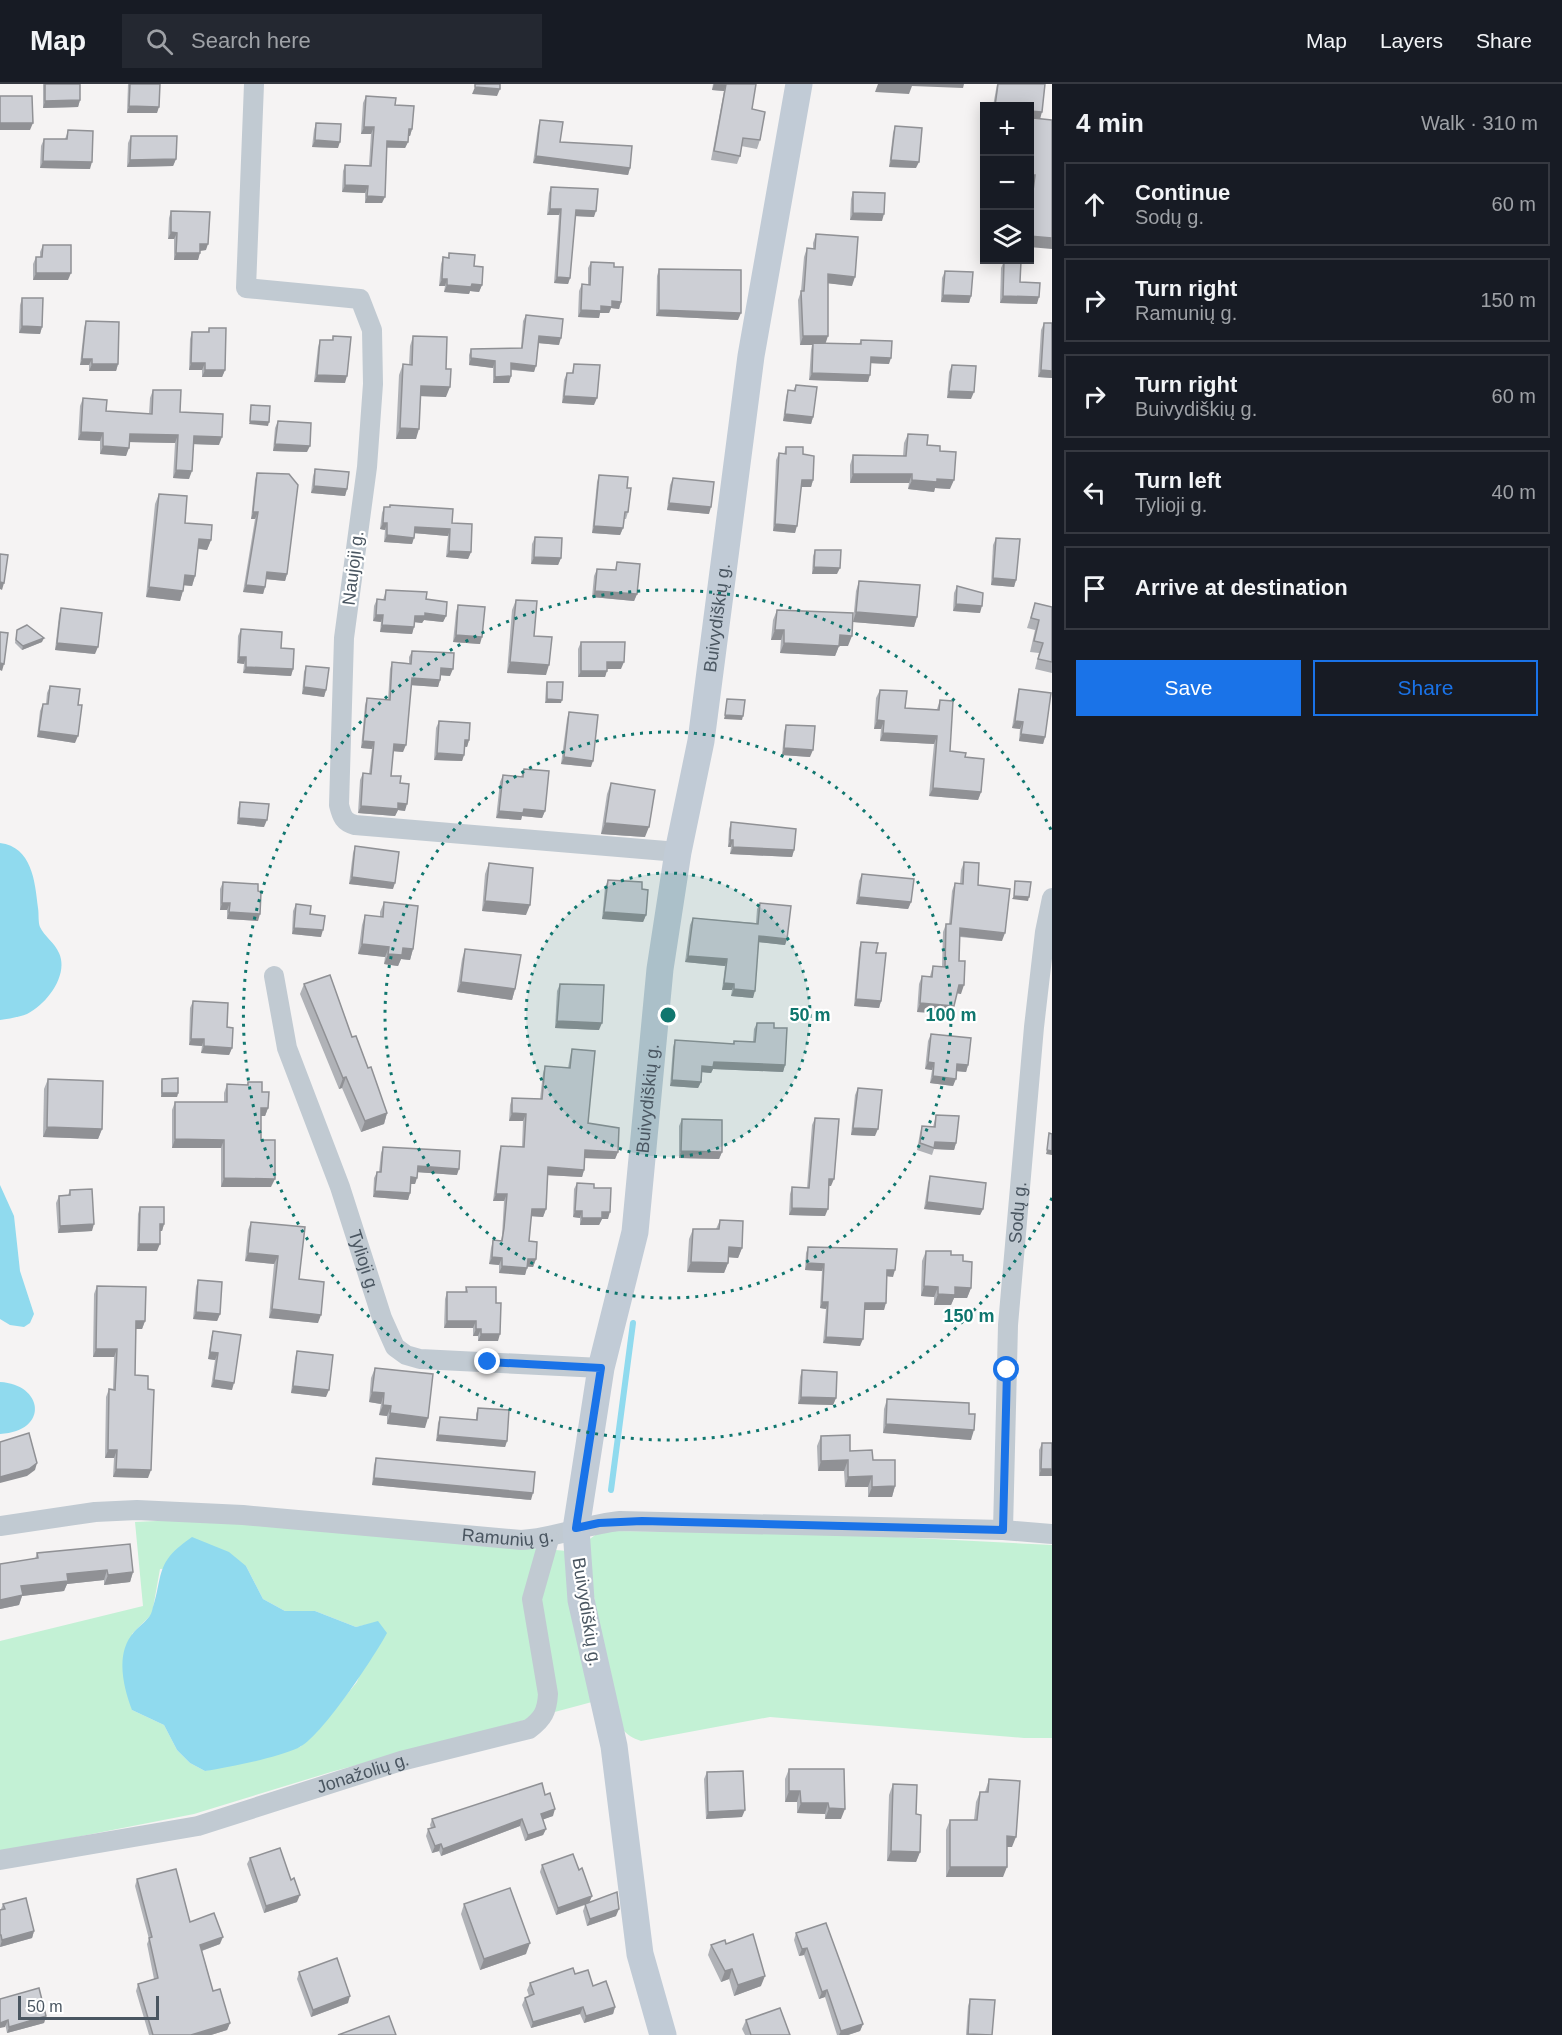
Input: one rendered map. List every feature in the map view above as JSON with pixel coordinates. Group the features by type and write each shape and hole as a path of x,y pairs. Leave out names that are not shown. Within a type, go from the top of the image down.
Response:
{"main road":[{"name":"Buivydiškių g.","path":"663,2035 640,1954 614,1746 581,1600 576,1528 601,1368 635,1232 660,969 678,852 701,741 751,356 800,84"}],"street":[{"name":"Naujoji g.","path":"254,84 246,288 360,299 372,330 373,384 367,467 344,638 339,805 341,816 347,823 355,825 678,852"},
{"name":"Sodų g.","path":"1003,1530 1008,1325 1034,1027 1045,932 1052,898"},
{"name":"Tylioji g.","path":"274,976 287,1048 340,1187 382,1318 395,1347 406,1355 420,1359 601,1368"},
{"name":"Ramunių g.","path":"0,1526 95,1512 137,1509 243,1515 521,1540 549,1539 576,1528 599,1523 642,1521 1003,1530 1052,1534"},
{"name":"Jonažolių g.","path":"0,1860 198,1826 401,1761 529,1729 540,1721 547,1708 548,1694 532,1599 549,1539"}],"green space":[{"path":"178,1520 245,1523 567,1551 592,1702 331,1772 194,1814 0,1852 0,1641 143,1606 135,1522","holes":["246,1566 263,1599 285,1611 315,1611 356,1627 378,1622 357,1682 317,1731 300,1747 205,1771 190,1763 177,1750 164,1725 132,1710 132,1634 152,1614 160,1569"]},
{"path":"609,1531 817,1533 1052,1545 1052,1738 1024,1738 770,1717 641,1741 635,1739 623,1730 614,1710 586,1551 587,1541 598,1533"}],"water":[{"path":"0,843 19,851 30,867 40,927 59,953 61,970 59,979 49,996 35,1009 27,1014 0,1020"},
{"path":"0,1185 14,1216 20,1271 34,1314 30,1323 24,1327 10,1325 0,1319"},
{"path":"0,1382 14,1385 25,1391 32,1399 35,1408 33,1417 27,1425 16,1431 0,1434"},
{"path":"192,1537 229,1552 246,1566 263,1599 285,1611 315,1611 356,1627 378,1621 387,1633 333,1714 308,1741 298,1748 265,1759 205,1771 190,1763 177,1750 164,1725 132,1710 122,1670 124,1650 134,1632 151,1614 166,1562 171,1554"}],"building":[{"path":"45,84 80,84 80,100 45,101"},
{"path":"130,84 160,84 159,107 129,106"},
{"path":"475,84 500,84 500,89 475,87"},
{"path":"726,84 756,84 752,109 765,112 760,140 743,138 740,156 714,151"},
{"path":"998,84 1045,84 1042,112 1034,111 1034,102 996,102"},
{"path":"0,96 32,96 33,123 0,123"},
{"path":"366,96 396,98 395,105 414,106 412,129 409,129 408,142 387,141 385,197 367,196 368,186 345,185 345,165 371,166 374,127 364,127"},
{"path":"1034,118 1052,120 1052,238 1034,236"},
{"path":"540,120 563,122 560,142 632,146 630,168 536,156"},
{"path":"316,123 341,124 340,142 315,140"},
{"path":"895,126 922,128 919,162 891,160"},
{"path":"68,130 93,131 92,162 43,161 44,139 67,139"},
{"path":"131,136 177,136 176,159 130,160"},
{"path":"551,187 598,189 596,211 576,210 570,278 557,277 561,209 550,209"},
{"path":"853,192 885,193 884,214 853,213"},
{"path":"171,211 210,212 208,244 200,244 200,253 176,253 177,233 171,232"},
{"path":"816,234 858,237 855,277 828,274 828,336 803,336 801,291 804,291 807,248 815,249"},
{"path":"43,245 71,245 71,273 36,273 36,257 42,257"},
{"path":"449,253 475,255 474,266 483,267 482,285 472,284 471,287 447,285 447,279 442,279 443,257 449,258"},
{"path":"591,262 614,263 614,267 623,267 621,302 612,301 612,307 601,306 601,311 581,310 582,284 590,285"},
{"path":"1004,264 1021,264 1020,282 1040,283 1039,297 1003,296"},
{"path":"659,269 741,270 741,313 659,310"},
{"path":"945,271 973,272 971,296 943,295"},
{"path":"22,298 43,298 42,327 22,326"},
{"path":"526,315 563,319 561,338 539,336 536,366 511,363 511,376 495,377 495,361 471,358 471,349 522,348"},
{"path":"86,321 119,322 118,364 92,364 92,359 82,359"},
{"path":"1044,323 1052,323 1052,371 1041,370"},
{"path":"209,328 226,328 225,370 205,370 205,363 191,363 192,332 209,332"},
{"path":"333,336 351,337 347,376 317,375 320,340 333,340"},
{"path":"413,336 447,337 446,369 451,369 450,387 421,386 419,429 400,428 403,364 412,365"},
{"path":"861,340 892,341 891,358 871,357 870,375 812,373 813,343 861,344"},
{"path":"574,364 600,365 597,398 564,396 567,373 573,373"},
{"path":"952,365 976,366 974,392 949,391"},
{"path":"796,385 817,387 813,417 785,414 788,390 795,391"},
{"path":"153,390 181,390 180,412 223,414 222,437 194,436 192,471 176,470 178,435 130,434 129,448 103,446 103,433 81,432 83,398 107,400 106,411 152,414"},
{"path":"251,405 270,406 269,422 250,421"},
{"path":"278,421 311,423 310,446 275,444"},
{"path":"908,434 928,435 927,445 940,446 940,451 956,452 954,480 937,479 937,482 912,480 912,474 853,474 853,455 906,456"},
{"path":"786,447 803,447 803,454 814,456 813,480 802,480 797,526 775,524 779,453 786,454"},
{"path":"315,469 349,472 347,489 314,486"},
{"path":"257,473 289,474 298,485 287,574 267,572 265,587 246,585 258,512 253,512"},
{"path":"599,475 628,477 627,488 631,488 623,528 594,526"},
{"path":"673,478 714,482 711,507 669,503"},
{"path":"159,494 187,496 185,523 212,525 211,540 199,539 195,576 185,575 183,591 149,587"},
{"path":"390,505 453,509 452,523 472,524 471,552 449,551 450,529 415,527 414,538 387,535 387,523 383,523 384,507 390,507"},
{"path":"535,537 562,538 561,558 534,557"},
{"path":"996,538 1020,539 1016,580 993,578"},
{"path":"815,550 841,550 840,568 814,567"},
{"path":"0,554 8,555 4,583 0,582"},
{"path":"617,562 640,564 637,594 595,591 597,569 616,570"},
{"path":"859,581 920,585 917,617 856,612"},
{"path":"957,586 983,593 982,606 956,604"},
{"path":"386,590 427,592 426,599 447,602 446,616 425,613 425,616 415,616 414,627 382,625 383,615 376,615 377,599 385,600"},
{"path":"516,600 537,601 534,636 552,637 549,665 510,662"},
{"path":"1035,603 1052,607 1052,662 1038,659 1043,643 1034,641 1039,620 1031,618"},
{"path":"458,605 485,607 482,637 456,635"},
{"path":"61,608 102,613 98,647 57,643"},
{"path":"777,610 853,613 852,636 840,635 839,646 784,643 784,630 775,630"},
{"path":"27,625 44,638 23,646 16,640 17,630"},
{"path":"241,629 282,632 281,648 294,649 293,669 246,667 246,657 239,657"},
{"path":"0,632 8,633 4,664 0,663"},
{"path":"581,642 625,642 624,662 607,662 607,671 581,671"},
{"path":"412,651 454,653 453,669 441,668 440,680 412,678 406,745 394,744 391,776 401,776 400,783 409,784 407,804 398,803 398,809 361,806 363,773 371,774 374,742 363,741 367,698 390,700 392,662 411,664"},
{"path":"306,666 329,668 326,690 304,687"},
{"path":"547,682 563,682 562,700 547,699"},
{"path":"50,686 80,689 78,705 82,705 78,736 39,731 43,704 48,704"},
{"path":"1019,689 1051,693 1045,737 1021,734 1023,722 1015,721"},
{"path":"880,690 907,691 905,708 939,710 940,700 953,701 950,751 966,753 965,757 984,759 981,792 933,788 937,736 883,733 884,721 877,720"},
{"path":"727,699 745,700 743,716 725,715"},
{"path":"569,712 598,715 593,761 564,757"},
{"path":"439,721 470,723 469,740 465,740 464,755 437,753"},
{"path":"786,725 815,726 813,750 784,748"},
{"path":"524,769 549,771 545,811 524,809 523,813 499,811 503,775 523,777"},
{"path":"611,783 655,790 649,827 605,823"},
{"path":"240,802 269,804 267,820 239,818"},
{"path":"731,822 796,829 794,850 733,847 733,840 730,840"},
{"path":"355,846 399,852 395,883 352,877"},
{"path":"964,862 979,863 978,885 1010,889 1005,933 960,928 959,961 965,961 964,985 959,985 954,1006 920,1003 922,976 932,977 933,966 945,967 946,924 951,924 955,883 963,884"},
{"path":"489,863 533,868 530,905 485,901"},
{"path":"862,874 914,879 911,902 859,897"},
{"path":"608,880 642,882 642,889 648,890 646,915 604,912"},
{"path":"1015,881 1031,882 1029,897 1014,896"},
{"path":"223,882 258,884 258,891 261,892 260,914 229,912 230,903 222,903"},
{"path":"384,902 418,906 413,949 403,948 402,955 388,954 389,947 362,944 365,915 383,917"},
{"path":"760,903 791,906 787,939 759,936 755,991 734,989 734,984 724,983 727,959 688,956 693,918 758,924"},
{"path":"296,904 311,906 310,914 325,916 323,930 294,928"},
{"path":"861,942 878,943 876,953 886,953 881,1001 856,999"},
{"path":"465,949 521,955 515,989 461,982"},
{"path":"330,975 352,1037 356,1036 368,1068 371,1067 387,1113 365,1121 346,1077 343,1078 304,984"},
{"path":"560,984 604,985 602,1023 557,1021"},
{"path":"193,1001 228,1003 227,1027 233,1028 232,1048 204,1046 204,1039 191,1039"},
{"path":"757,1023 774,1023 774,1028 787,1028 785,1065 714,1062 713,1067 702,1066 701,1082 672,1080 675,1040 734,1044 734,1041 755,1042"},
{"path":"931,1034 971,1038 968,1065 957,1064 956,1079 933,1076 934,1063 928,1062"},
{"path":"572,1049 595,1051 588,1123 619,1128 618,1152 585,1150 584,1170 548,1167 546,1209 532,1209 529,1241 537,1242 536,1259 528,1259 527,1268 502,1266 502,1258 492,1257 493,1240 502,1241 507,1194 496,1194 501,1146 524,1147 526,1114 512,1113 512,1098 542,1099 545,1066 570,1068"},
{"path":"178,1078 178,1093 162,1093 162,1079"},
{"path":"48,1079 103,1081 102,1129 47,1127"},
{"path":"248,1082 262,1082 262,1092 269,1092 268,1108 261,1108 261,1140 275,1140 275,1179 224,1178 224,1140 175,1139 175,1102 227,1102 227,1084 248,1085"},
{"path":"858,1088 882,1090 878,1129 853,1128"},
{"path":"936,1115 959,1116 956,1143 935,1142 934,1148 920,1143 922,1126 935,1127"},
{"path":"815,1118 839,1119 834,1179 829,1179 828,1209 792,1208 792,1187 809,1188"},
{"path":"682,1119 722,1120 722,1152 681,1151"},
{"path":"1049,1133 1052,1134 1052,1151 1047,1150"},
{"path":"383,1147 460,1151 459,1169 418,1166 417,1178 411,1177 410,1193 375,1191 377,1172 381,1172"},
{"path":"930,1176 986,1183 983,1209 927,1202"},
{"path":"577,1183 594,1184 594,1188 611,1188 610,1212 602,1212 602,1218 582,1218 582,1211 575,1211"},
{"path":"92,1189 94,1224 60,1226 59,1196 70,1195 70,1190"},
{"path":"140,1207 164,1207 164,1224 160,1224 160,1244 139,1244"},
{"path":"720,1220 743,1221 742,1248 729,1247 728,1263 691,1262 693,1229 719,1229"},
{"path":"251,1222 305,1227 299,1279 324,1282 321,1315 272,1309 278,1256 248,1253"},
{"path":"808,1247 897,1249 895,1270 887,1270 886,1303 865,1303 863,1339 826,1337 828,1302 822,1302 824,1264 807,1263"},
{"path":"926,1251 951,1251 951,1255 963,1255 963,1261 972,1262 971,1288 955,1287 955,1295 938,1294 938,1287 924,1286"},
{"path":"198,1280 222,1282 220,1314 196,1312"},
{"path":"97,1286 146,1287 145,1321 136,1321 135,1375 148,1376 148,1389 154,1390 151,1470 116,1469 117,1450 108,1450 109,1389 115,1390 117,1349 96,1349"},
{"path":"466,1287 496,1287 496,1303 501,1303 500,1334 481,1334 481,1329 476,1329 476,1321 447,1321 447,1292 467,1292"},
{"path":"213,1331 241,1335 234,1383 214,1380 218,1353 210,1352"},
{"path":"297,1351 333,1355 329,1390 293,1386"},
{"path":"375,1368 433,1374 428,1418 390,1413 391,1406 383,1405 384,1393 372,1392"},
{"path":"802,1370 837,1372 836,1398 801,1397"},
{"path":"887,1399 969,1403 969,1414 975,1414 974,1430 886,1424"},
{"path":"478,1408 509,1410 507,1441 438,1435 440,1417 477,1420"},
{"path":"29,1433 37,1463 29,1469 0,1477 0,1442"},
{"path":"850,1435 850,1451 872,1450 873,1460 895,1460 895,1486 872,1487 872,1476 848,1477 848,1460 821,1461 821,1436"},
{"path":"1042,1443 1052,1443 1052,1469 1041,1469"},
{"path":"376,1458 535,1472 533,1493 374,1478"},
{"path":"130,1544 133,1572 108,1575 107,1570 67,1574 68,1581 21,1586 23,1595 0,1600 0,1564 38,1558 37,1553"},
{"path":"789,1769 844,1769 845,1809 829,1808 828,1803 801,1803 800,1791 789,1791"},
{"path":"743,1771 745,1810 708,1812 707,1772"},
{"path":"989,1779 1020,1781 1016,1837 1007,1836 1007,1867 950,1867 950,1820 977,1820 980,1792 988,1792"},
{"path":"542,1783 545,1795 550,1793 555,1809 541,1814 546,1829 528,1835 522,1819 443,1849 441,1844 435,1846 428,1829 435,1827 432,1819"},
{"path":"893,1784 917,1785 916,1814 921,1815 920,1852 891,1851"},
{"path":"280,1848 291,1880 294,1878 300,1895 266,1906 250,1858"},
{"path":"573,1854 579,1870 582,1868 592,1896 558,1908 542,1865"},
{"path":"176,1869 190,1922 214,1913 223,1937 200,1945 213,1991 220,1989 230,2023 191,2035 153,2035 138,1984 158,1978 149,1938 152,1937 137,1879"},
{"path":"510,1888 530,1943 484,1959 464,1904"},
{"path":"617,1892 619,1909 590,1919 585,1904"},
{"path":"26,1898 34,1931 2,1940 0,1910 5,1909 3,1904"},
{"path":"826,1923 863,2024 841,2031 827,1990 822,1992 807,1948 802,1949 796,1933"},
{"path":"753,1934 765,1976 738,1985 732,1969 725,1971 711,1945 725,1940 726,1944"},
{"path":"337,1958 350,1996 313,2010 299,1972"},
{"path":"573,1968 575,1974 588,1970 593,1986 606,1981 615,2007 586,2016 583,2007 533,2022 525,1998 534,1994 530,1983"},
{"path":"39,1988 46,2016 9,2027 8,2020 0,2023 0,1999"},
{"path":"970,1999 995,2000 992,2035 968,2034"},
{"path":"780,2008 790,2035 751,2035 746,2020"},
{"path":"389,2016 396,2035 338,2035"}],"waterway":[{"path":"611,1490 633,1323"}],"route":[{"path":"488,1362 601,1368 576,1528 599,1523 642,1521 1003,1530 1007,1370"}]}
